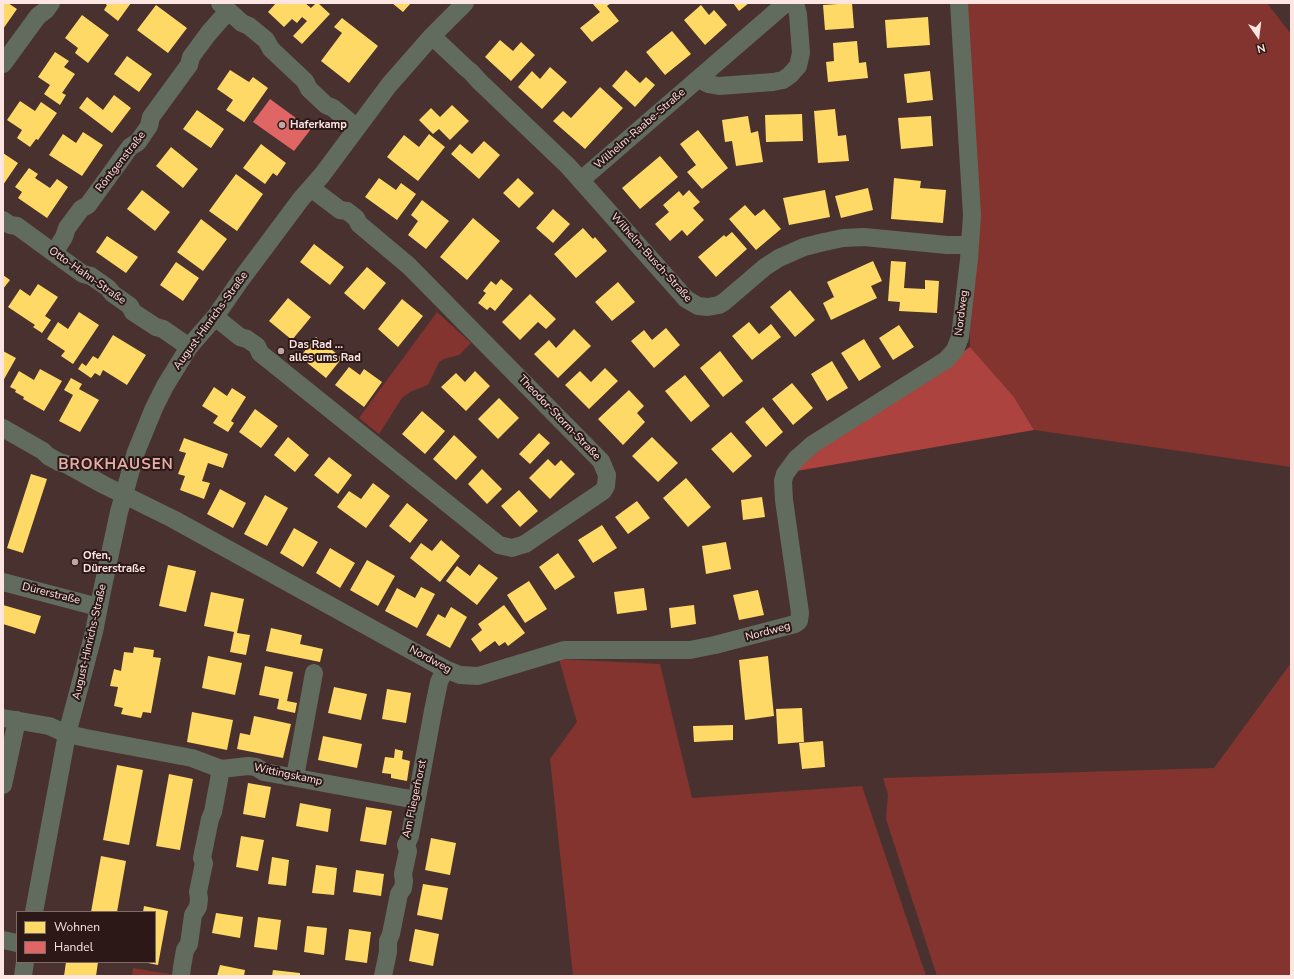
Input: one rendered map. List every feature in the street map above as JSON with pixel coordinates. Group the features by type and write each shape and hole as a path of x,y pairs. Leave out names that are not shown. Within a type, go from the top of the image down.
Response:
{"street":[{"path":"3,64 38,16 46,10 50,3"},
{"name":"August-Hinrichs-Straße","path":"34,911 67,734 94,632 119,512 136,452 148,420 165,386 189,347 215,318 246,272 389,85 432,36 465,3"},
{"name":"Wilhelm-Raabe-Straße","path":"581,180 786,3"},
{"path":"699,79 708,84 719,86 773,82 783,80 790,75 798,66 801,53 798,14 795,3"},
{"name":"Nordweg","path":"3,428 59,462 66,464 124,496 173,519 445,669 460,675 478,676 556,651 568,649 690,650 795,624 799,622 800,614 784,500 783,490 785,474 796,459 813,444 951,356 960,337 972,215 959,3"},
{"path":"224,7 242,23 250,26 266,40 271,49 305,81 309,89 357,128"},
{"name":"Röntgenstraße","path":"54,253 64,237 67,228 81,209 88,205 130,147 138,142 149,126 151,117 189,66 191,57 208,34 217,25 224,7"},
{"name":"Wilhelm-Busch-Straße","path":"432,36 476,76 479,81 581,180 686,299 694,304 703,307 714,306 724,302 765,267 778,258 804,247 824,242 843,238 864,237 947,245 970,245"},
{"name":"Theodor-Storm-Straße","path":"215,318 240,337 247,339 257,346 260,353 499,545 512,548 525,544 603,491 606,486 607,475 601,461 409,266 359,224 356,218 347,211 340,210 311,188"},
{"name":"Otto-Hahn-Straße","path":"3,220 10,225 17,226 83,274 91,276 130,306 133,312 156,327 163,329 189,347"},
{"name":"Dürerstraße","path":"3,582 98,607"},
{"name":"Am Fliegerhorst","path":"383,976 388,952 388,941 391,934 399,894 404,881 403,874 408,851 406,845 410,836 435,697 439,682 445,669"},
{"path":"295,777 314,674"},
{"path":"3,785 10,719"},
{"name":"Wittingskamp","path":"10,719 49,726 67,734 192,758 221,769 248,766 256,767 264,772 416,800"},
{"path":"182,976 183,961 188,944 193,915 198,903 198,892 204,863 202,858 221,769"},
{"path":"3,940 16,943"},
{"path":"23,976 25,963"}],"shaded area":[{"path":"965,3 1267,3 1291,34 1291,467 1034,430 1014,397 970,347"},
{"path":"437,312 471,343 459,355 439,362 428,385 410,392 402,398 379,434 359,418"},
{"path":"970,347 1014,397 1034,430 785,473"},
{"path":"559,659 660,664 692,798 862,786 926,976 573,976 550,759 577,722"},
{"path":"1291,663 1291,976 937,976 886,819 888,794 883,778 1214,768"},
{"path":"133,968 175,975 132,976"}],"building: Wohnen":[{"path":"3,3 8,3 17,9 3,29"},
{"path":"104,3 131,3 118,21 104,10 107,5"},
{"path":"276,3 305,3 311,8 318,3 330,14 302,44 293,36 307,21 302,17 297,23 292,19 284,27 268,12"},
{"path":"392,3 411,3 403,12"},
{"path":"592,3 611,3 607,6 619,21 592,42 580,28 600,12"},
{"path":"733,3 749,3 739,11"},
{"path":"852,3 854,28 825,30 823,5"},
{"path":"156,5 187,28 168,53 137,30"},
{"path":"701,5 709,15 714,10 727,25 705,45 684,20"},
{"path":"82,15 109,35 88,63 75,53 78,48 65,38"},
{"path":"928,17 930,45 887,48 885,20"},
{"path":"342,18 378,46 349,83 321,61 342,33 334,27"},
{"path":"672,31 691,54 665,75 646,52"},
{"path":"500,40 513,51 521,42 535,55 511,81 485,57"},
{"path":"857,41 859,63 866,62 868,78 828,82 826,62 834,61 833,43"},
{"path":"55,52 69,61 64,67 75,74 62,93 66,95 60,105 44,94 50,85 38,77"},
{"path":"127,56 152,74 139,92 114,74"},
{"path":"550,67 567,82 542,109 518,87 532,71 540,79"},
{"path":"230,70 249,82 253,77 268,88 244,122 226,110 233,100 217,89"},
{"path":"626,70 640,83 646,77 655,85 635,107 612,86"},
{"path":"930,71 933,100 907,103 904,74"},
{"path":"600,87 623,108 585,149 553,121 563,111 571,118"},
{"path":"114,95 131,108 112,133 79,108 87,97 103,110"},
{"path":"20,101 35,111 41,102 57,113 38,140 36,139 30,147 17,138 22,130 7,120"},
{"path":"452,105 469,121 450,140 439,129 433,134 419,120 431,108 440,117"},
{"path":"835,109 838,136 846,135 849,161 818,163 814,111"},
{"path":"197,110 224,129 211,148 183,129"},
{"path":"802,114 803,141 766,142 765,115"},
{"path":"748,116 751,133 758,131 763,162 736,166 732,141 725,142 722,120"},
{"path":"931,116 933,146 901,149 898,118"},
{"path":"698,130 728,168 702,189 687,172 696,165 680,144"},
{"path":"83,132 103,145 82,176 49,155 63,134 76,143"},
{"path":"429,134 445,147 418,181 387,157 404,135 419,147"},
{"path":"484,141 500,155 479,179 451,154 460,144 472,154"},
{"path":"261,144 286,163 277,176 273,173 265,184 243,168"},
{"path":"171,147 198,169 183,188 156,166"},
{"path":"3,153 18,163 3,185"},
{"path":"660,156 678,177 640,209 622,188"},
{"path":"29,168 38,174 35,178 50,188 57,179 68,187 47,218 18,198 22,192 15,187"},
{"path":"236,174 263,194 237,231 209,211"},
{"path":"379,178 396,190 401,183 416,194 397,220 365,197"},
{"path":"518,178 534,193 519,208 503,193"},
{"path":"894,178 921,181 920,188 946,190 943,223 891,219"},
{"path":"868,188 873,210 841,218 835,196"},
{"path":"142,190 170,212 155,231 127,209"},
{"path":"689,190 700,202 693,208 704,220 687,236 682,230 670,241 655,224 669,212 663,205 679,191 683,196"},
{"path":"825,190 830,217 789,225 783,198"},
{"path":"422,200 449,221 426,249 408,235 418,221 411,215"},
{"path":"745,205 755,216 764,209 781,229 756,250 729,219"},
{"path":"553,209 570,224 553,243 536,228"},
{"path":"473,218 500,241 467,280 440,257"},
{"path":"201,219 227,239 203,271 177,252"},
{"path":"583,228 593,239 595,237 607,251 576,278 554,254"},
{"path":"732,232 747,249 716,277 698,257 724,235 726,237"},
{"path":"107,236 138,257 126,273 96,252"},
{"path":"314,244 344,267 330,285 300,262"},
{"path":"873,261 882,281 871,286 877,298 831,320 823,303 834,297 827,282"},
{"path":"891,261 906,262 904,288 925,289 925,280 939,281 937,313 899,311 900,302 888,301"},
{"path":"176,262 199,278 183,301 160,285"},
{"path":"367,267 386,283 364,310 344,293"},
{"path":"3,275 10,280 3,289"},
{"path":"501,279 513,289 495,311 490,307 487,310 478,303 486,293 483,291 491,281 496,285"},
{"path":"618,282 635,302 612,321 595,302"},
{"path":"38,284 58,297 45,316 51,320 42,333 33,327 35,325 8,307 20,289 30,296"},
{"path":"790,290 815,320 795,337 770,307"},
{"path":"530,294 556,319 546,329 538,322 520,340 502,322"},
{"path":"288,298 311,317 292,340 269,321"},
{"path":"402,299 423,316 398,347 378,329"},
{"path":"79,312 99,325 73,364 61,356 65,351 47,339 58,322 68,329"},
{"path":"749,322 759,334 771,324 781,337 752,360 732,336"},
{"path":"899,325 914,347 893,360 879,338"},
{"path":"666,328 680,345 654,368 631,341 644,330 652,340"},
{"path":"574,329 591,346 558,378 534,354 549,340 556,348"},
{"path":"113,335 146,355 127,385 103,370 100,376 95,373 91,378 78,369 82,363 86,366 93,356 98,359"},
{"path":"316,337 342,358 326,378 300,357"},
{"path":"864,339 881,367 859,381 841,353"},
{"path":"3,351 16,358 3,381"},
{"path":"720,351 743,381 723,397 700,368"},
{"path":"832,361 848,388 827,401 811,374"},
{"path":"349,367 360,375 364,369 382,382 364,407 335,385"},
{"path":"605,368 618,381 589,409 565,385 580,371 591,382"},
{"path":"40,369 62,381 44,411 23,399 24,397 10,387 19,371 34,380"},
{"path":"475,371 490,386 466,411 441,387 456,373 465,382"},
{"path":"685,375 710,406 691,422 665,391"},
{"path":"71,378 82,384 79,389 99,400 80,432 59,421 73,395 64,390"},
{"path":"792,383 813,408 793,425 772,399"},
{"path":"214,387 227,396 232,388 246,397 231,421 234,423 228,432 213,423 218,416 202,406"},
{"path":"629,390 644,406 637,413 645,422 623,445 598,419"},
{"path":"499,398 519,418 498,439 478,419"},
{"path":"763,407 783,432 766,447 745,422"},
{"path":"255,409 278,426 261,448 239,432"},
{"path":"422,411 445,431 425,454 402,434"},
{"path":"731,432 752,456 733,473 711,449"},
{"path":"539,433 550,443 530,464 519,454"},
{"path":"454,435 477,457 456,480 433,459"},
{"path":"288,437 309,455 295,472 274,455"},
{"path":"652,437 678,463 658,482 632,456"},
{"path":"184,438 228,454 223,468 208,463 202,481 210,483 204,499 180,490 185,476 178,474 186,453 179,451"},
{"path":"329,457 352,475 338,494 314,475"},
{"path":"548,459 555,466 561,460 575,474 550,499 529,478"},
{"path":"482,469 502,489 487,504 468,484"},
{"path":"31,474 47,479 23,553 7,548"},
{"path":"686,478 711,507 688,527 663,498"},
{"path":"373,483 390,496 366,528 337,507 349,491 361,499"},
{"path":"220,489 246,503 233,528 207,514"},
{"path":"519,490 538,511 520,527 501,506"},
{"path":"265,495 288,508 267,546 244,534"},
{"path":"762,497 765,517 743,520 741,500"},
{"path":"637,501 650,518 628,534 615,517"},
{"path":"407,503 428,520 410,543 389,526"},
{"path":"602,525 617,548 593,563 578,540"},
{"path":"294,528 318,542 303,567 280,553"},
{"path":"441,540 460,556 440,582 410,558 421,543 432,551"},
{"path":"726,542 731,569 706,574 702,546"},
{"path":"330,548 355,563 340,588 316,573"},
{"path":"558,553 575,577 555,590 539,567"},
{"path":"367,560 395,576 378,606 350,590"},
{"path":"479,564 498,578 477,605 446,581 457,566 470,576"},
{"path":"168,565 196,571 186,612 159,606"},
{"path":"529,581 547,609 525,623 507,595"},
{"path":"421,587 435,594 417,628 385,611 397,588 415,598"},
{"path":"644,588 647,610 617,614 614,592"},
{"path":"758,590 764,615 739,620 733,595"},
{"path":"211,592 244,599 237,633 250,635 246,655 230,652 234,632 204,626"},
{"path":"3,605 41,616 35,634 3,624"},
{"path":"504,605 525,633 508,646 505,642 499,646 495,641 480,652 471,639 482,630 478,624"},
{"path":"694,605 696,624 671,628 669,608"},
{"path":"451,607 467,617 450,648 426,635 438,614 445,618"},
{"path":"271,628 302,635 300,644 323,649 320,662 266,651"},
{"path":"134,647 154,650 153,657 161,658 151,713 143,712 141,718 121,714 123,708 114,706 118,687 110,686 114,669 121,671 124,652 133,653"},
{"path":"208,656 242,663 235,695 202,688"},
{"path":"768,656 774,716 745,720 739,660"},
{"path":"265,666 293,672 287,701 297,703 295,713 277,709 279,699 259,695"},
{"path":"334,687 367,694 361,720 328,713"},
{"path":"387,689 411,693 406,723 382,719"},
{"path":"802,708 804,742 778,744 776,709"},
{"path":"192,712 233,720 227,750 187,742"},
{"path":"254,716 291,724 283,758 237,749 240,733 250,735"},
{"path":"733,725 733,740 694,742 693,726"},
{"path":"323,736 362,744 357,768 318,760"},
{"path":"823,741 825,767 802,769 799,743"},
{"path":"395,749 403,751 402,759 410,761 407,781 391,778 391,774 382,773 385,757 394,758"},
{"path":"117,765 143,770 129,845 103,840"},
{"path":"169,774 193,779 180,850 156,846"},
{"path":"248,783 271,787 265,818 243,814"},
{"path":"300,803 331,809 328,832 296,826"},
{"path":"366,807 392,811 386,845 360,841"},
{"path":"241,836 264,840 258,871 236,867"},
{"path":"431,838 456,843 450,875 425,870"},
{"path":"101,856 126,861 117,911 91,911"},
{"path":"272,857 289,860 286,886 268,884"},
{"path":"316,865 337,868 334,895 312,893"},
{"path":"356,870 384,874 381,896 353,892"},
{"path":"423,884 448,888 442,920 417,915"},
{"path":"144,906 168,911 158,965 148,963 156,963 156,911 143,911"},
{"path":"216,913 243,917 240,938 212,933"},
{"path":"258,917 281,920 277,950 254,947"},
{"path":"307,926 327,928 324,955 304,952"},
{"path":"349,929 371,932 367,963 345,960"},
{"path":"415,929 439,934 433,966 409,961"},
{"path":"66,963 98,963 96,976 64,976"},
{"path":"220,965 245,970 244,976 217,976"},
{"path":"273,970 300,973 300,976 272,976"}],"building: Handel":[{"name":"Haferkamp","path":"270,99 311,129 294,151 253,122"}],"place":[{"name":"Haferkamp","path":"282,125"},
{"name":"Das Rad ... alles ums Rad","path":"281,351"},
{"name":"Ofen, Dürerstraße","path":"75,562"}],"district":[{"name":"BROKHAUSEN","path":"116,465"}]}
